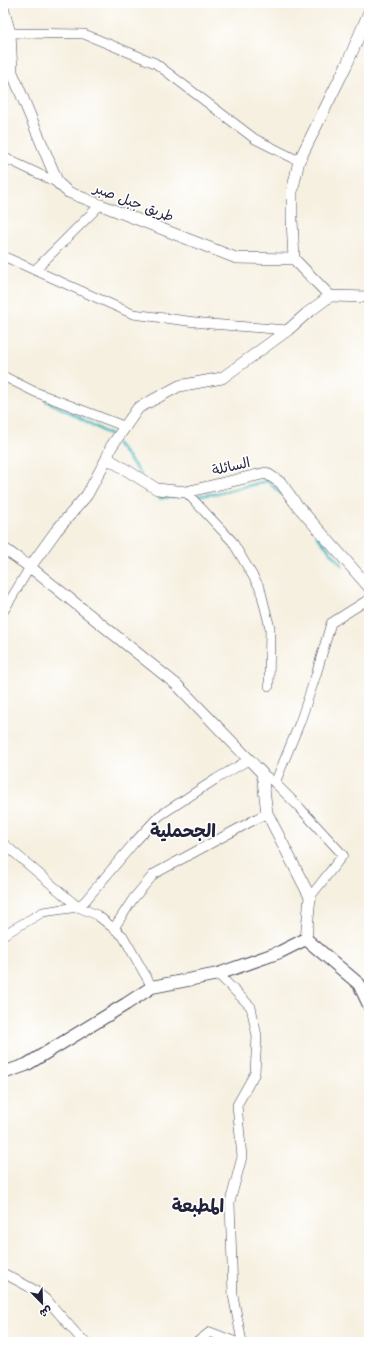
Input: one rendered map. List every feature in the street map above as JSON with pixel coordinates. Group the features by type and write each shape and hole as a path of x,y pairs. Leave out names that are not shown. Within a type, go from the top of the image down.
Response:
{"main road":[{"path":"3,1074 26,1065 152,987 218,974 280,952 306,939 359,984 369,1005"}],"street":[{"path":"3,8 10,33 12,72 58,183"},
{"path":"330,296 294,259 292,192 299,161 347,64 369,12"},
{"path":"10,33 84,34 155,63 255,139 299,161"},
{"path":"3,157 58,183"},
{"name":"طريق جبل صبر","path":"58,183 68,192 236,258 294,259"},
{"path":"35,270 100,205"},
{"path":"3,256 133,314 211,324 288,330"},
{"path":"3,612 30,567 56,531 87,495 107,458 111,447 138,408 179,386 222,378 288,330 330,296 369,297"},
{"path":"3,376 35,392 126,427"},
{"name":"السائلة","path":"107,458 157,489 186,492 266,473 281,483 296,504 369,587"},
{"path":"186,492 232,541 260,588 270,628 269,686"},
{"path":"3,548 30,567 177,685 262,773 275,783 299,807 343,855 310,897"},
{"path":"275,783 316,676 331,623 369,599"},
{"path":"3,935 43,912 78,907 85,901 159,816 216,778 250,759"},
{"path":"262,773 267,813 310,897 306,939"},
{"path":"114,928 133,899 154,874 267,813"},
{"path":"3,843 78,907 97,915 123,936 152,987"},
{"path":"218,974 251,1007 257,1036 255,1073 237,1105 242,1157 230,1202 233,1295 242,1342"},
{"path":"3,1274 33,1289 48,1301 81,1339 86,1342"},
{"path":"197,1342 210,1332 236,1342"}],"waterway":[{"path":"46,401 77,416 110,435 114,439"},
{"path":"117,444 141,474"},
{"path":"193,496 215,494 267,481 287,499"},
{"path":"156,493 160,498 180,496"},
{"path":"317,536 342,565"}],"district":[{"name":"الجحملية","path":"183,831"},
{"name":"المطبعة","path":"198,1206"}]}
